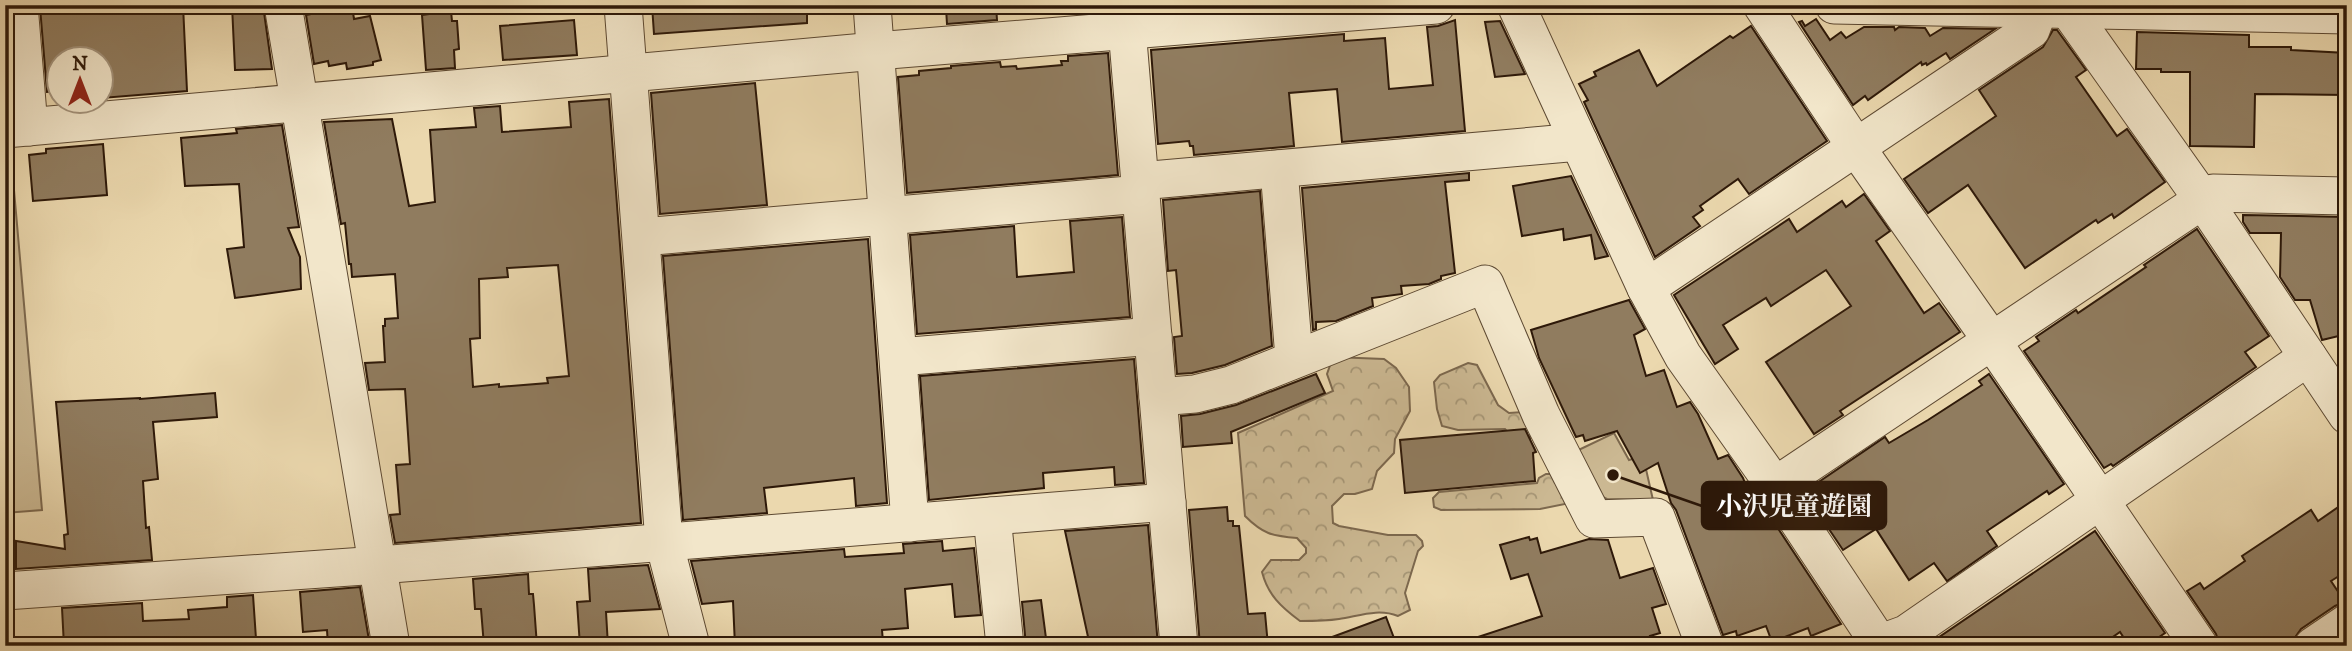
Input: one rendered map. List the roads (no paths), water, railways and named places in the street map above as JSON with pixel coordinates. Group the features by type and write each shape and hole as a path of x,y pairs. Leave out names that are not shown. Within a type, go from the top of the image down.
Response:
{"street":[{"path":"19,5 17,128 876,51 1126,18 1436,5"},
{"path":"283,5 391,646"},
{"path":"624,5 664,542 691,646"},
{"path":"872,5 910,523"},
{"path":"1516,5 1646,288 1683,356 1775,486 1878,645 1906,634 2308,357"},
{"path":"1762,5 1856,147 1992,341 2199,646"},
{"path":"1834,5 2347,15"},
{"path":"1646,288 2031,30 2057,8"},
{"path":"2057,8 2203,200 2347,415"},
{"path":"1126,18 1179,646"},
{"path":"642,237 888,216 1279,169 1579,142"},
{"path":"1279,169 1294,358"},
{"path":"1775,486 2213,193 2347,196"},
{"path":"1158,397 1195,394 1231,385 1485,284 1541,415 1594,519 1656,517 1705,646"},
{"path":"899,356 1153,336"},
{"path":"5,591 379,565 1167,502"},
{"path":"992,516 1005,646"},
{"path":"2313,646 2347,623"}],"place":[{"name":"小沢児童遊園","path":"1613,475"}]}
